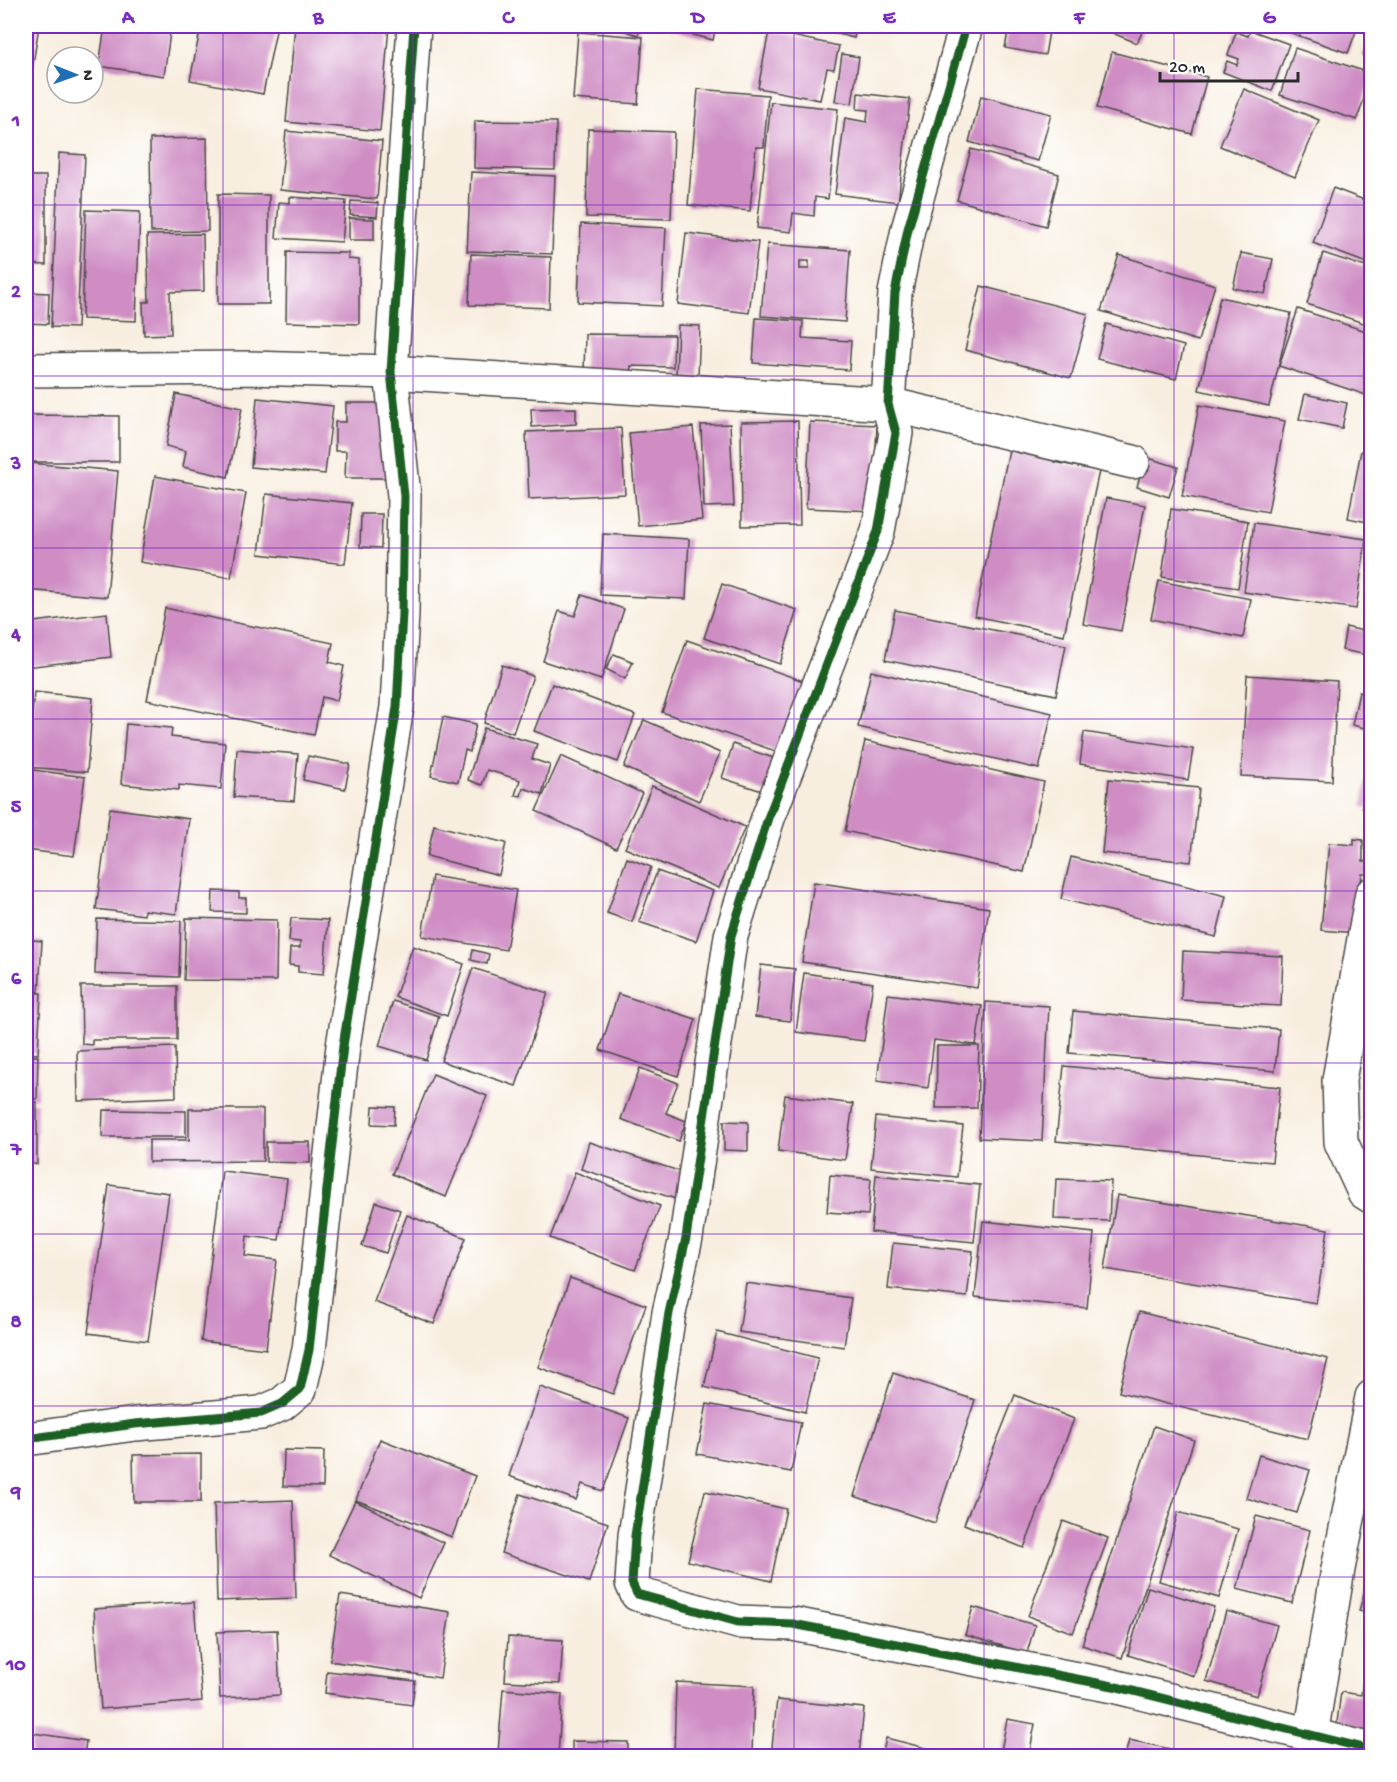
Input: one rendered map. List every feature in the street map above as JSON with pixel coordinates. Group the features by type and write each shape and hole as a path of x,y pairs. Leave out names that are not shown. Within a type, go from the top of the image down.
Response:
{"street":[{"path":"26,1439 135,1424 261,1413 282,1404 300,1389 309,1350 343,1046 397,707 402,613 404,496 391,372 414,26"},
{"path":"966,26 908,229 896,292 888,404 896,433 878,531 768,818 731,936 686,1238 662,1360 635,1536 632,1583 637,1594 738,1622 793,1624 1102,1684 1371,1750"},
{"path":"26,370 249,368 391,372 888,404 1133,462"},
{"path":"1371,894 1339,1080 1341,1142 1364,1192 1371,1197"},
{"path":"1311,1735 1338,1569 1371,1397"}],"building":[{"path":"26,26 39,26 27,102 26,102"},
{"path":"105,26 171,26 164,76 105,67 105,45 102,45"},
{"path":"201,26 277,26 263,94 190,80"},
{"path":"295,26 389,26 380,131 286,122"},
{"path":"610,26 641,26 638,35"},
{"path":"671,26 716,26 713,40 670,29"},
{"path":"807,26 857,26 854,38"},
{"path":"1009,26 1050,26 1045,55 1005,48"},
{"path":"1095,26 1145,26 1137,43"},
{"path":"1271,26 1358,26 1348,53"},
{"path":"1250,30 1289,44 1272,91 1223,72 1227,61 1237,65 1239,59 1228,55 1236,32 1248,36"},
{"path":"769,31 839,46 834,69 827,68 820,100 758,88"},
{"path":"578,32 643,37 638,104 573,99"},
{"path":"1372,32 1372,59 1363,56"},
{"path":"1295,48 1372,74 1357,120 1280,95"},
{"path":"1112,52 1207,77 1192,134 1097,108"},
{"path":"842,54 859,57 852,104 835,101"},
{"path":"698,89 768,95 764,147 756,147 750,211 688,205"},
{"path":"1244,89 1319,120 1295,177 1220,146"},
{"path":"858,93 910,99 898,202 835,194 845,118 867,122 868,110 857,109"},
{"path":"981,96 1051,114 1038,161 969,142"},
{"path":"771,102 838,109 828,199 815,197 814,216 793,213 791,232 757,228"},
{"path":"475,121 556,122 555,170 474,168"},
{"path":"588,129 674,132 671,219 586,217"},
{"path":"286,131 382,141 377,199 280,190"},
{"path":"207,138 208,231 151,232 150,139"},
{"path":"971,149 1059,174 1046,226 957,200"},
{"path":"59,153 85,155 77,328 51,327"},
{"path":"471,172 555,176 552,254 467,251"},
{"path":"26,176 46,176 46,265 26,264"},
{"path":"1333,188 1372,203 1372,265 1313,243"},
{"path":"218,194 269,195 269,304 218,304"},
{"path":"290,197 346,201 342,242 276,238 279,202 290,203"},
{"path":"351,201 378,203 377,217 350,215"},
{"path":"86,210 140,212 136,321 82,319"},
{"path":"349,218 374,219 374,240 349,240"},
{"path":"581,224 666,228 662,306 578,302"},
{"path":"686,233 758,242 749,313 678,304"},
{"path":"203,234 204,291 170,292 171,334 144,335 143,302 149,302 147,235"},
{"path":"767,244 850,250 845,322 761,316","holes":["800,261 809,261 809,269 800,269"]},
{"path":"287,252 348,253 348,259 359,260 359,324 286,322"},
{"path":"1241,253 1273,259 1265,294 1233,288"},
{"path":"1323,253 1372,269 1372,326 1307,304"},
{"path":"471,254 551,257 549,308 469,305"},
{"path":"1119,255 1215,285 1198,341 1101,311"},
{"path":"981,286 1088,314 1071,378 965,350"},
{"path":"26,292 49,293 48,324 26,323"},
{"path":"1220,297 1291,313 1269,406 1199,390"},
{"path":"1298,309 1372,333 1372,397 1279,366"},
{"path":"756,318 803,321 802,338 851,341 849,370 753,363"},
{"path":"1106,324 1184,346 1176,379 1097,359"},
{"path":"678,325 700,326 698,377 676,376"},
{"path":"585,334 674,335 673,367 631,366 630,374 584,373"},
{"path":"176,394 242,408 228,477 183,467 186,451 166,446"},
{"path":"1305,394 1347,403 1342,428 1299,419"},
{"path":"257,398 333,406 325,474 251,467"},
{"path":"346,403 389,403 388,478 345,478 346,451 335,451 335,422 346,422"},
{"path":"1199,405 1285,421 1268,512 1182,496"},
{"path":"576,408 576,424 532,427 531,409"},
{"path":"29,415 119,416 119,462 29,462"},
{"path":"798,421 800,525 742,526 741,422"},
{"path":"810,422 877,425 873,511 806,508"},
{"path":"730,424 734,506 704,507 701,425"},
{"path":"693,427 702,520 638,526 629,433"},
{"path":"621,428 625,494 529,499 526,432"},
{"path":"1010,445 1055,455 1054,462 1099,471 1064,635 975,616"},
{"path":"1361,451 1372,453 1372,523 1348,518"},
{"path":"1145,457 1178,467 1169,497 1137,487"},
{"path":"29,463 118,471 107,597 26,590 26,508"},
{"path":"155,476 246,493 231,578 140,562"},
{"path":"266,494 352,503 345,564 259,554"},
{"path":"1106,498 1145,505 1121,631 1083,624"},
{"path":"1171,509 1248,521 1238,588 1162,577"},
{"path":"361,514 382,514 381,548 360,547"},
{"path":"1254,523 1366,539 1356,609 1244,592"},
{"path":"603,534 689,539 686,599 600,595"},
{"path":"1159,581 1251,599 1243,638 1151,619"},
{"path":"722,584 797,610 780,664 704,638"},
{"path":"582,595 624,609 601,680 543,661 559,611 575,616"},
{"path":"165,608 333,643 329,662 344,666 337,701 322,697 314,735 147,700"},
{"path":"895,610 1066,645 1056,695 885,660"},
{"path":"107,613 111,657 26,667 26,623"},
{"path":"1346,627 1372,633 1372,656 1342,650"},
{"path":"687,640 806,682 781,753 662,712"},
{"path":"614,654 633,662 625,679 606,669"},
{"path":"502,665 533,676 513,733 484,723"},
{"path":"871,671 1052,713 1039,769 858,727"},
{"path":"1247,675 1337,681 1332,781 1241,776"},
{"path":"552,684 635,715 618,762 534,731"},
{"path":"34,692 93,698 87,772 27,767"},
{"path":"1359,692 1372,694 1372,730 1352,725"},
{"path":"443,717 476,724 470,752 465,750 458,782 431,776"},
{"path":"644,720 720,753 699,801 624,767"},
{"path":"126,724 172,728 171,737 225,743 221,789 179,785 179,790 121,784"},
{"path":"484,728 537,744 532,759 550,765 542,794 523,788 521,796 515,795 520,780 487,770 482,785 468,780"},
{"path":"1084,732 1193,749 1188,780 1080,764"},
{"path":"865,741 1044,782 1024,872 845,831"},
{"path":"733,744 779,760 768,793 722,778"},
{"path":"237,749 298,754 294,801 234,797"},
{"path":"1370,752 1372,753 1372,808 1362,807"},
{"path":"308,756 350,764 345,789 303,780"},
{"path":"561,756 642,793 616,848 536,811"},
{"path":"26,769 85,777 74,856 26,850"},
{"path":"1109,779 1199,788 1191,862 1102,853"},
{"path":"652,786 745,827 719,888 625,848"},
{"path":"110,808 189,819 176,914 144,910 144,915 96,909"},
{"path":"434,825 506,843 499,875 427,856"},
{"path":"1354,839 1363,840 1363,861 1368,862 1367,874 1362,874 1356,933 1321,930 1329,843 1354,845"},
{"path":"1071,857 1226,896 1216,937 1061,899"},
{"path":"627,858 651,867 632,922 607,913"},
{"path":"657,871 713,891 696,941 639,922"},
{"path":"432,876 516,890 506,950 422,936"},
{"path":"814,882 989,908 977,988 802,962"},
{"path":"213,891 239,892 239,898 246,898 246,913 212,912"},
{"path":"186,918 277,920 276,981 184,980"},
{"path":"291,918 328,920 324,974 298,972 298,966 289,965 290,948 300,948 300,942 289,941"},
{"path":"97,919 181,921 179,977 95,974"},
{"path":"26,939 42,941 39,992 26,991"},
{"path":"413,946 464,964 447,1016 395,997"},
{"path":"473,950 489,954 487,964 471,960"},
{"path":"1183,951 1283,956 1281,1006 1181,1000"},
{"path":"761,965 795,969 790,1021 755,1017"},
{"path":"473,968 548,993 516,1086 441,1061"},
{"path":"804,973 873,983 864,1041 796,1032"},
{"path":"81,986 177,986 177,1040 92,1040 92,1045 82,1044"},
{"path":"26,993 41,993 38,1054 26,1053"},
{"path":"618,994 696,1019 678,1076 600,1050"},
{"path":"888,994 982,1006 976,1045 934,1040 928,1088 877,1081"},
{"path":"393,1001 439,1016 426,1060 379,1046"},
{"path":"986,1002 1049,1006 1042,1141 979,1138"},
{"path":"1073,1011 1279,1029 1275,1071 1069,1053"},
{"path":"937,1046 979,1046 977,1108 936,1108"},
{"path":"175,1047 176,1097 78,1101 77,1051"},
{"path":"26,1056 38,1056 37,1099 26,1098"},
{"path":"1064,1066 1280,1087 1272,1162 1056,1141"},
{"path":"640,1068 678,1083 666,1113 686,1121 679,1141 621,1119"},
{"path":"433,1074 487,1096 446,1197 392,1174"},
{"path":"785,1095 853,1104 845,1160 778,1151"},
{"path":"26,1102 37,1102 37,1164 26,1164"},
{"path":"373,1106 395,1107 394,1125 372,1124"},
{"path":"189,1109 263,1109 263,1161 149,1162 149,1140 189,1140"},
{"path":"103,1110 186,1111 186,1137 102,1137"},
{"path":"876,1117 963,1126 957,1177 871,1168"},
{"path":"724,1121 748,1122 748,1151 724,1150"},
{"path":"266,1142 310,1142 310,1163 266,1162"},
{"path":"589,1142 685,1173 676,1199 581,1169"},
{"path":"222,1171 287,1179 279,1240 247,1236 245,1256 277,1260 266,1349 201,1341"},
{"path":"575,1172 660,1206 635,1270 550,1238"},
{"path":"830,1175 871,1179 868,1215 827,1212"},
{"path":"876,1175 980,1185 974,1242 871,1232"},
{"path":"1056,1179 1111,1181 1109,1221 1054,1219"},
{"path":"109,1185 169,1193 148,1341 88,1333"},
{"path":"1117,1195 1328,1229 1316,1303 1105,1269"},
{"path":"376,1202 400,1210 386,1253 362,1246"},
{"path":"407,1215 466,1238 434,1324 374,1302"},
{"path":"983,1221 1094,1233 1087,1308 975,1297"},
{"path":"893,1243 973,1251 967,1297 888,1289"},
{"path":"570,1278 646,1305 613,1394 538,1367"},
{"path":"746,1283 851,1298 844,1347 739,1332"},
{"path":"1139,1312 1328,1359 1308,1439 1119,1392"},
{"path":"717,1332 818,1358 805,1412 704,1387"},
{"path":"893,1373 975,1400 935,1523 854,1496"},
{"path":"540,1387 629,1418 603,1491 582,1484 576,1500 509,1476"},
{"path":"1015,1395 1074,1419 1024,1548 964,1524"},
{"path":"707,1404 801,1422 791,1472 697,1454"},
{"path":"1154,1426 1194,1440 1122,1658 1082,1645"},
{"path":"380,1439 475,1476 452,1537 356,1500"},
{"path":"284,1450 324,1451 323,1487 283,1486"},
{"path":"201,1454 201,1502 134,1502 133,1455"},
{"path":"1259,1455 1310,1470 1297,1513 1246,1498"},
{"path":"705,1491 786,1509 771,1581 688,1561"},
{"path":"520,1494 608,1523 589,1582 501,1553"},
{"path":"293,1500 296,1598 217,1601 214,1503"},
{"path":"355,1501 444,1543 419,1598 329,1555"},
{"path":"1178,1512 1238,1529 1219,1598 1159,1581"},
{"path":"1256,1516 1310,1530 1292,1603 1237,1589"},
{"path":"1063,1521 1108,1538 1073,1633 1028,1616"},
{"path":"1372,1568 1372,1614 1359,1611"},
{"path":"1148,1587 1214,1607 1194,1676 1128,1655"},
{"path":"340,1595 450,1612 440,1678 330,1661"},
{"path":"194,1602 202,1701 101,1709 94,1609"},
{"path":"973,1607 1035,1625 1027,1653 965,1635"},
{"path":"1226,1611 1277,1625 1257,1696 1206,1681"},
{"path":"1370,1626 1372,1735 1336,1730 1341,1692 1361,1695"},
{"path":"277,1630 280,1695 220,1698 217,1632"},
{"path":"508,1637 563,1640 560,1684 505,1681"},
{"path":"327,1671 415,1681 412,1705 325,1693"},
{"path":"676,1682 754,1686 752,1756 674,1756"},
{"path":"503,1689 562,1694 558,1756 498,1753"},
{"path":"777,1700 864,1708 859,1756 771,1756"},
{"path":"1007,1719 1035,1724 1029,1756 1000,1756"},
{"path":"33,1733 86,1741 84,1756 30,1756"},
{"path":"886,1738 938,1751 937,1756 882,1756"},
{"path":"1129,1740 1202,1756 1125,1756"},
{"path":"572,1741 628,1742 628,1756 572,1756"}],"cycle path":[{"path":"26,1439 135,1424 261,1413 282,1404 300,1389 309,1350 343,1046 397,707 402,613 404,496 391,372 414,26"},
{"path":"966,26 908,229 895,293 888,404 896,433 878,531 768,818 731,936 686,1238 669,1313 635,1536 632,1583 637,1594 738,1622 793,1624 1113,1686 1372,1750"}]}
